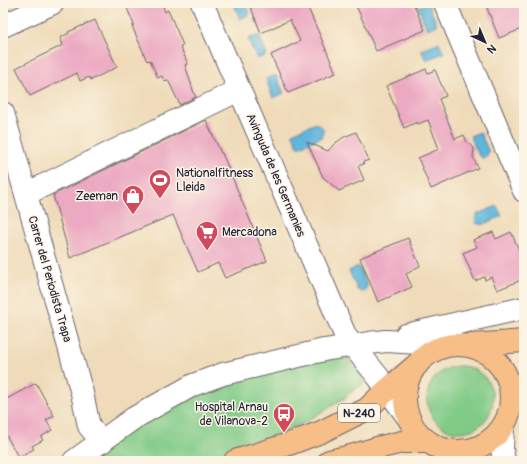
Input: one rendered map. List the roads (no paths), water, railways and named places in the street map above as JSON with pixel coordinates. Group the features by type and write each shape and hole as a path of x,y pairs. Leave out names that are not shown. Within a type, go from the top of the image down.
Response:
{"main road":[{"name":"N-240","path":"235,461 321,432 367,409 426,356 445,346 524,341"},
{"path":"329,461 402,442 443,451 462,451 476,448 488,442 499,432 512,413 512,397 508,377 501,365 491,355 479,348 459,345"},
{"name":"N-240","path":"416,366 408,380 406,388 405,404 410,420 418,432 443,451"}],"street":[{"path":"3,26 53,3"},
{"name":"Avinguda de les Germanies","path":"202,3 346,337 410,420"},
{"path":"445,3 524,191"},
{"path":"26,194 239,90"},
{"name":"Carrer del Periodista Trapa","path":"3,112 82,393 89,426 102,442"},
{"path":"74,461 134,418 193,385 223,374 317,352 353,345 386,341 410,334 524,308"},
{"path":"386,341 459,345"},
{"path":"504,461 502,449 512,413"}],"water":[{"path":"233,3 245,3 250,14 240,19"},
{"path":"428,3 437,25 427,29 418,7"},
{"path":"259,35 267,55 257,59 248,39"},
{"path":"439,42 444,53 426,60 421,50"},
{"path":"276,75 284,93 273,98 266,79"},
{"path":"316,123 323,128 323,133 321,135 322,137 298,147 292,133"},
{"path":"480,132 489,152 487,157 483,158 479,156 470,136"},
{"path":"497,206 502,216 482,225 481,223 476,223 475,218 477,214"},
{"path":"358,266 368,286 364,292 358,291 349,271"}],"place":[{"name":"Nationalfitness Lleida","path":"160,200"},
{"name":"Zeeman","path":"133,216"},
{"name":"Mercadona","path":"207,252"},
{"name":"Hospital Arnau de Vilanova-2","path":"284,434"}]}
